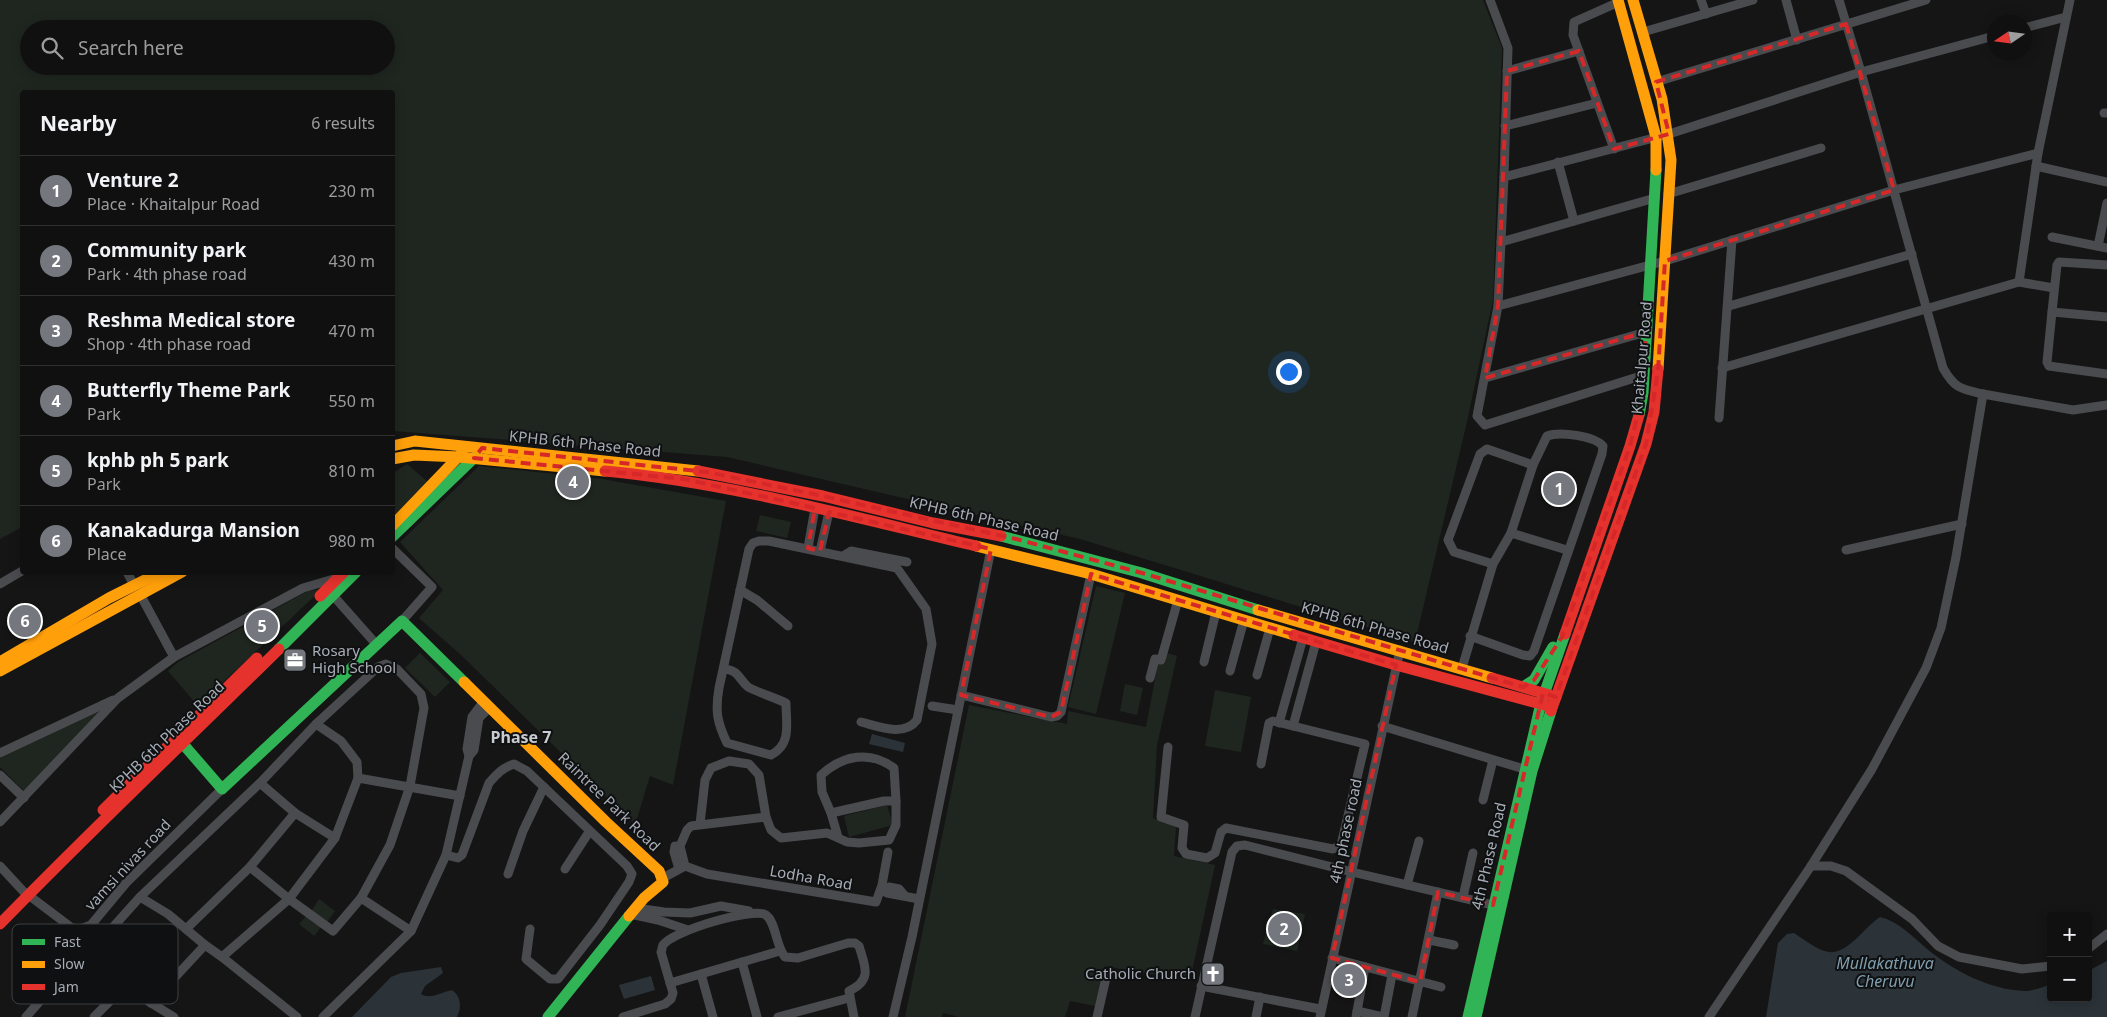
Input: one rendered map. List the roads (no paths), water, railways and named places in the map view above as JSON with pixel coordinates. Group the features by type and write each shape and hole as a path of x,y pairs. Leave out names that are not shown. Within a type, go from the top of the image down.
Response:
{"street":[{"path":"1490,0 1508,48 1504,177 1498,306 1477,416 1485,425 1644,375"},
{"name":"Khaitalpur Road","path":"1554,702 1646,444 1654,412 1671,160 1669,134 1633,0"},
{"path":"1701,0 1706,14"},
{"path":"1643,32 1753,0"},
{"path":"1786,0 1797,40"},
{"path":"1839,0 1861,72 1943,368 1948,377 1954,385 1963,390 2073,410 2107,405"},
{"path":"1656,82 1797,40 1899,4 1926,0"},
{"path":"2019,282 2038,153 2070,0"},
{"path":"1614,149 1573,35 1574,22 1618,1"},
{"name":"Khaitalpur Road","path":"1542,698 1630,446 1638,418 1644,375 1657,161 1656,137 1618,1"},
{"path":"2032,26 2066,17"},
{"path":"1504,177 1669,134 1861,72 1987,38"},
{"path":"1507,71 1579,50"},
{"path":"1505,126 1597,103"},
{"path":"1668,194 1821,148"},
{"path":"1498,306 1665,261 1894,190 2038,153"},
{"path":"1558,162 1574,221"},
{"path":"2036,166 2107,182"},
{"path":"1501,242 1654,198"},
{"path":"2052,237 2103,247 2107,203"},
{"path":"1719,418 1729,306 1732,240"},
{"path":"1729,306 1912,254"},
{"path":"2107,265 2060,262 2054,288 2047,362 2049,366 2107,374"},
{"path":"1722,368 2019,282 2054,288"},
{"path":"2052,312 2107,317"},
{"path":"1484,378 1646,332"},
{"path":"1710,1017 1811,866 1872,770 1926,668 1941,628 1962,524 1983,394"},
{"path":"1462,668 1470,636 1493,564 1511,533 1533,465 1547,436 1560,432 1598,441 1603,446 1602,454 1567,550 1534,651 1530,656 1470,636"},
{"name":"KPHB 6th Phase Road","path":"395,445 415,441 708,472 737,484 829,512 1091,574 1396,665 1554,702"},
{"path":"395,523 459,457 467,446"},
{"path":"395,534 482,448"},
{"path":"1493,564 1454,552 1448,540 1480,454 1487,449 1533,465"},
{"name":"KPHB 6th Phase Road","path":"395,458 414,455 474,458 737,484 823,496 933,523 1016,539 1142,573 1213,597 1523,686 1542,698"},
{"path":"808,547 815,508"},
{"path":"820,551 829,512"},
{"path":"1846,550 1962,524"},
{"path":"1511,533 1567,550"},
{"path":"723,670 732,670 749,687 786,703 786,740 781,750 771,754 727,743 719,725 716,707 723,670 749,549 753,543 769,541 808,547 897,568 926,608 932,644 917,720 912,727 906,729 886,729 861,722"},
{"path":"893,1017 991,549"},
{"path":"180,741 222,789 402,621 432,587 395,551"},
{"path":"843,556 852,551 907,562"},
{"path":"0,584 20,572"},
{"path":"961,695 1057,716 1061,712 1091,574"},
{"path":"129,575 134,585"},
{"path":"0,662 155,575"},
{"path":"0,672 177,575"},
{"path":"0,822 118,698 174,657 303,588 342,575"},
{"name":"KPHB 6th Phase Road","path":"330,592 342,575"},
{"name":"KPHB 6th Phase Road","path":"0,924 62,850 180,741 330,592 352,575"},
{"path":"740,590 757,600 788,626"},
{"path":"330,592 376,644"},
{"path":"141,596 174,657"},
{"path":"1150,678 1155,659 1161,660 1178,600"},
{"path":"1204,662 1216,612"},
{"path":"1230,671 1244,620"},
{"name":"Raintree Park Road","path":"402,621 662,878"},
{"path":"1257,675 1270,628"},
{"path":"1523,686 1534,680 1552,648 1562,637"},
{"path":"1279,723 1303,638"},
{"path":"1293,726 1316,642"},
{"name":"4th phase road","path":"1320,1013 1400,650"},
{"path":"116,924 140,897 260,783 316,724 378,666 386,664 397,669 421,694 424,708 410,786 390,845 362,898 333,931 289,899 250,867"},
{"path":"0,753 118,698"},
{"name":"4th Phase Road","path":"1468,1017 1542,698"},
{"name":"4th Phase Road","path":"1476,1017 1532,771 1554,702"},
{"path":"323,1017 411,931 446,855 469,756 474,750 479,718 487,704"},
{"path":"932,706 958,710"},
{"path":"1168,747 1161,817 1184,825 1182,848 1186,854 1207,858 1215,853 1221,832 1226,828 1333,849 1339,848 1365,744 1269,722 1261,764"},
{"path":"222,957 289,899 335,838 358,778 357,762 341,741 316,724"},
{"path":"1382,726 1524,770"},
{"path":"700,824 705,780 711,768 730,761 749,764 759,775 766,817 771,830 781,838 827,833 838,836 847,842 859,843 889,840 896,825 894,768 884,761 871,756 857,756 838,762 822,775 822,792 838,836"},
{"path":"1483,800 1492,760"},
{"path":"446,855 458,858 462,856 489,783 503,767 514,764 527,770 589,832 627,866 632,874 629,882 600,925 558,978 550,979 526,959 530,929"},
{"path":"0,775 24,798"},
{"path":"358,778 460,796"},
{"path":"260,783 295,813 335,838"},
{"path":"508,874 523,831 544,787"},
{"name":"vamsi nivas road","path":"91,924 126,883 222,789"},
{"path":"830,813 884,801 896,802"},
{"path":"186,929 250,867 295,813"},
{"path":"683,868 680,846 687,830 691,826 766,817"},
{"path":"566,869 589,832"},
{"path":"1407,885 1419,841"},
{"path":"1195,1017 1232,852 1237,846 1245,844 1352,872 1493,904"},
{"path":"675,846 674,852 683,868"},
{"path":"888,852 883,889 888,893 919,898"},
{"path":"1463,897 1473,852"},
{"name":"vamsi nivas road","path":"0,866 26,893 67,924"},
{"path":"1811,866 1831,866 1846,870 1912,918 1938,946 1959,957 2022,969 2047,966"},
{"path":"548,1017 662,878 683,868"},
{"path":"662,878 683,868"},
{"name":"Lodha Road","path":"683,868 707,874 870,902 876,902 883,889"},
{"path":"1412,1017 1438,892"},
{"name":"KPHB 6th Phase Road","path":"0,914 26,893"},
{"path":"140,897 168,914 205,946 222,957 297,1017"},
{"path":"362,898 411,931"},
{"path":"633,911 690,913 721,906 765,915 771,921 780,951 785,957 790,959 848,943 855,943 859,946 866,970 857,987 849,991 854,1017"},
{"path":"633,911 688,930"},
{"path":"623,1017 665,1004 671,999 673,993 661,952 662,946 688,930 754,912"},
{"path":"672,924 690,913"},
{"path":"2092,946 2107,934"},
{"path":"1429,940 1454,945"},
{"path":"178,974 205,946"},
{"path":"670,983 780,951"},
{"path":"1332,958 1441,987"},
{"path":"742,962 757,1017"},
{"path":"1365,967 1357,1014 1383,1017 1392,975"},
{"path":"701,974 713,1017"},
{"path":"1097,1017 1106,978"},
{"path":"1201,986 1320,1013"},
{"path":"778,1017 850,998"},
{"path":"1256,1017 1260,998"},
{"path":"28,1016 38,1004"},
{"path":"94,1017 107,1004"},
{"path":"153,1004 174,1017"}],"water":[{"path":"872,734 905,743 903,752 869,744"},
{"name":"Mullakathuva Cheruvu","path":"1880,917 1893,922 1949,965 1986,983 2012,990 2025,991 2047,986 2047,1002 2092,1002 2092,969 2107,961 2107,1017 1766,1017 1778,943 1787,934 1794,933 1815,947 1831,952 1846,947"},
{"path":"441,967 443,973 425,986 421,994 432,996 452,990 460,1002 460,1010 457,1017 352,1017 391,977 401,973"},
{"path":"651,976 655,990 624,999 619,985"}],"place":[{"name":"Butterfly Theme Park","path":"573,482"},
{"name":"Venture 2","path":"1559,489"},
{"name":"Kanakadurga Mansion","path":"25,621"},
{"name":"kphb ph 5 park","path":"262,626"},
{"name":"Rosary High School","path":"295,660"},
{"name":"Community park","path":"1284,929"},
{"name":"Catholic Church","path":"1213,974"},
{"name":"Reshma Medical store","path":"1349,980"}],"district":[{"name":"Phase 7","path":"521,737"}]}
